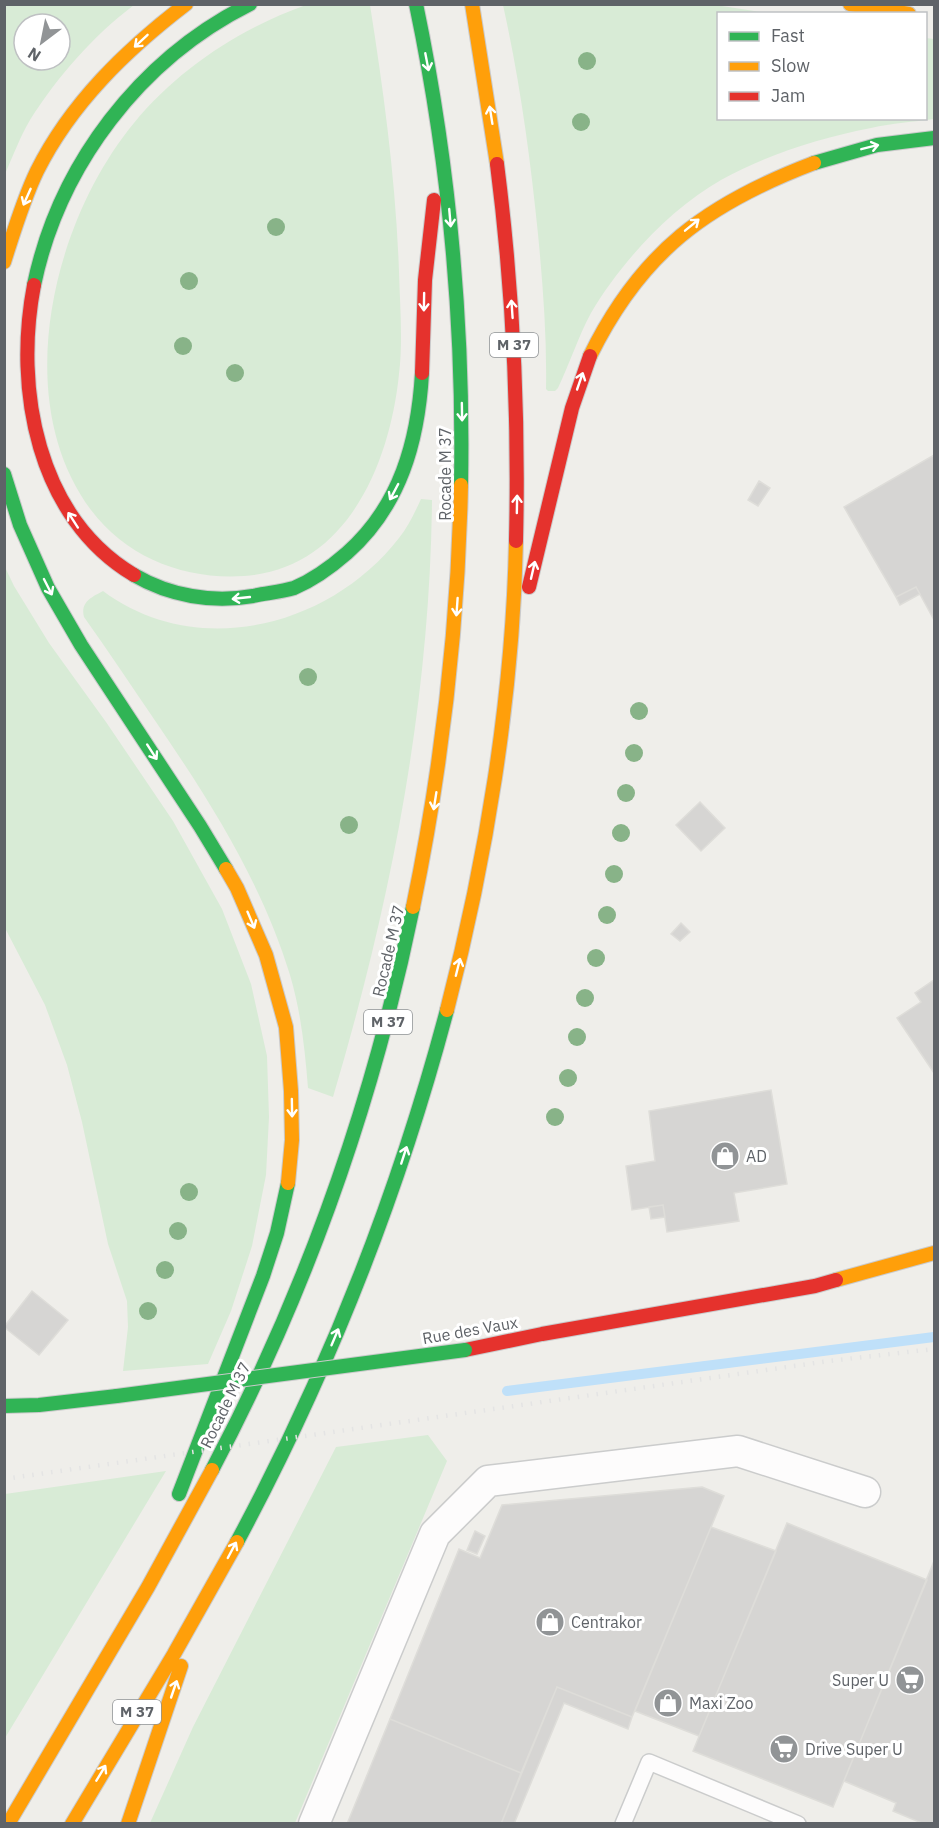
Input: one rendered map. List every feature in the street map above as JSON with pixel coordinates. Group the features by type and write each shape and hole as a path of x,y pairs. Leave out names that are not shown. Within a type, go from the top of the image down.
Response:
{"main road":[{"path":"4,262 25,199 55,139 96,83 158,25 186,4"},
{"path":"250,4 209,27 177,50 121,105 84,156 57,212 37,273 27,334 28,393 40,454 57,495 78,528 107,557 146,583 183,595 193,598 241,599 293,587 303,582 339,561 375,524 397,489 410,452 418,413 423,363 424,288 440,139"},
{"name":"Rocade M 37","path":"8,1824 134,1613 230,1435 301,1276 334,1191 370,1083 406,951 420,885 443,750 453,660 461,548 463,467 460,341 448,206 440,139 416,4"},
{"name":"M 37","path":"72,1824 233,1550 322,1366 352,1298 401,1165 422,1099 461,952 487,826 505,688 516,550 517,478 514,338 497,155 472,4"},
{"path":"850,4 897,12"},
{"path":"505,688 574,399 586,364 606,323 635,280 667,246 702,217 754,187 825,158 888,143 934,138"},
{"path":"4,474 20,525 48,588 81,645 200,826 237,888 266,955 286,1027 292,1140 287,1188 277,1233 259,1287 134,1613"},
{"name":"Rue des Vaux","path":"4,1406 39,1405 117,1396 465,1350 553,1332 815,1286 934,1253"},
{"name":"M 37","path":"128,1824 203,1601"}],"street":[{"path":"314,1824 435,1534 488,1481 738,1451 865,1492"}],"lane":[{"path":"623,1824 649,1762 798,1824"}],"green space":[{"path":"5,4 134,5 90,43 72,64 72,12 12,12 12,72 65,72 26,126 5,174"},
{"path":"709,4 761,12 717,12 717,120 926,120 879,126 813,142 738,171 702,192 665,221 617,275 591,313 558,388 555,391 548,391 546,389 543,292 532,176 503,5"},
{"path":"306,5 370,5 389,138 397,238 401,349 394,408 373,475 357,506 336,532 310,554 280,569 244,576 200,574 179,570 140,553 105,527 91,510 66,466 52,417 47,365 51,312 63,260 82,209 106,163 134,123 170,85 212,52 282,14"},
{"path":"927,38 934,39 934,119 927,120"},
{"path":"421,499 432,500 430,576 415,727 404,801 373,950 333,1097 308,1088 302,1031 290,975 250,875 196,782 84,617 83,612 85,604 103,591 140,612 179,625 220,628 260,624 300,612 337,594 370,569 402,534"},
{"path":"4,565 14,586 49,643 173,821 222,909 251,984 267,1056 269,1117 266,1175 252,1246 231,1311 208,1364 123,1371 128,1327 127,1301 108,1244 82,1122 67,1065 45,1005 5,928"},
{"path":"428,1435 447,1461 295,1823 150,1823 193,1727 336,1447"},
{"path":"166,1471 5,1738 5,1494"}],"building":[{"path":"934,455 934,620 916,587 896,597 844,507"},
{"path":"759,481 770,488 758,506 748,500"},
{"path":"916,587 920,594 900,605 896,597"},
{"path":"700,802 725,828 701,851 676,825"},
{"path":"681,923 690,932 680,941 671,934"},
{"path":"934,980 934,1073 897,1018 921,1002 915,993"},
{"path":"771,1090 787,1184 734,1193 739,1221 667,1232 663,1205 632,1210 626,1166 655,1161 649,1111"},
{"path":"663,1205 665,1217 651,1219 649,1207"},
{"path":"32,1291 68,1320 39,1355 4,1327"},
{"name":"Centrakor","path":"702,1487 724,1496 632,1717 557,1687 521,1773 390,1719 459,1549 480,1558 502,1505"},
{"path":"787,1523 927,1580 833,1807 693,1751"},
{"path":"711,1527 776,1551 699,1736 635,1711"},
{"path":"475,1531 485,1536 477,1554 467,1550"},
{"name":"Super U","path":"934,1561 934,1824 924,1824 893,1811 896,1803 844,1781"},
{"path":"557,1687 632,1717 628,1729 564,1703 514,1824 501,1824"},
{"path":"390,1719 521,1773 501,1824 347,1824"}],"waterway":[{"path":"507,1391 934,1337"}],"railway":[{"path":"4,1479 829,1361 934,1349"}],"traffic: fast":[{"path":"34,285 46,241 63,198 84,158 110,120 140,85 173,54 210,27 250,4"},
{"path":"416,4 428,63 446,183 452,243 460,364 461,485"},
{"path":"814,163 877,145 934,138"},
{"path":"134,575 177,593 222,599 294,588 322,573 365,535 381,515 393,494 403,471 416,424 422,373"},
{"path":"4,474 20,525 48,588 81,645 226,869"},
{"path":"212,1470 277,1335 332,1196 378,1052 413,907"},
{"path":"237,1542 301,1414 357,1282 406,1148 447,1010"},
{"path":"179,1494 263,1276 277,1233 288,1183"},
{"path":"117,1396 465,1350"},
{"path":"4,1406 39,1405 117,1396"}],"traffic: slow":[{"path":"4,262 32,182 66,123 83,100 121,59 186,4"},
{"path":"472,4 497,164"},
{"path":"850,4 897,12"},
{"path":"590,356 631,288 655,260 681,236 709,215 741,196 814,163"},
{"path":"413,907 432,802 447,697 456,592 461,485"},
{"path":"447,1010 474,895 495,777 509,659 516,541"},
{"path":"226,869 237,888 266,955 286,1027 292,1140 288,1183"},
{"path":"836,1280 934,1253"},
{"path":"8,1824 148,1587 212,1470"},
{"path":"72,1824 174,1654 237,1542"},
{"path":"128,1824 181,1666"}],"traffic: jam":[{"path":"497,164 514,352 517,446 516,541"},
{"path":"422,373 425,280 434,200"},
{"path":"34,285 29,325 28,366 31,407 40,447 54,485 75,520 101,550 134,575"},
{"path":"529,587 572,408 590,356"},
{"path":"465,1350 542,1334 815,1286 836,1280"}],"place":[{"name":"AD","path":"725,1156"},
{"name":"Centrakor","path":"550,1622"},
{"name":"Super U","path":"910,1680"},
{"name":"Maxi Zoo","path":"668,1703"},
{"name":"Drive Super U","path":"784,1749"}]}
